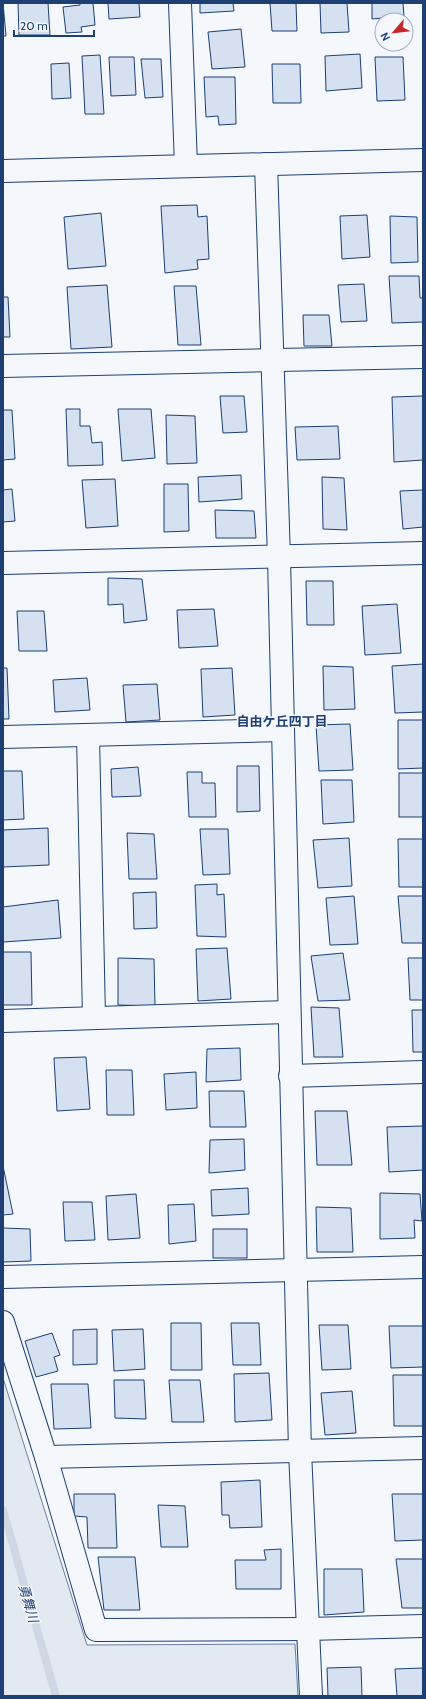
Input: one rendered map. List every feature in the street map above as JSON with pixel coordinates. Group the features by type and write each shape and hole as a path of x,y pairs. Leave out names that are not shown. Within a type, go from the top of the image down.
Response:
{"street":[{"path":"180,3 186,166"},
{"path":"3,171 423,160"},
{"path":"266,164 279,558 300,1451 311,1696"},
{"path":"3,366 423,357"},
{"path":"3,563 279,558 423,553"},
{"path":"3,737 282,730"},
{"path":"88,735 94,1018"},
{"path":"3,1021 289,1012"},
{"path":"290,1076 423,1072"},
{"path":"3,1277 423,1267"},
{"path":"3,1322 46,1457 96,1630 308,1630 423,1626"},
{"path":"46,1457 423,1448"}],"shaded area":[{"path":"3,1378 87,1645 295,1644 298,1696 3,1696"}],"building":[{"path":"3,3 6,36 3,36"},
{"path":"18,3 48,3 50,35 19,35"},
{"path":"80,3 93,3 95,25 81,27 82,32 66,33 63,7 80,5"},
{"path":"108,3 139,3 140,17 109,19"},
{"path":"200,3 233,3 234,11 200,13"},
{"path":"270,3 296,3 297,31 272,31"},
{"path":"320,3 347,3 349,32 321,33"},
{"path":"372,3 403,3 404,12 374,12 374,19 372,19"},
{"path":"241,29 245,67 212,69 208,32"},
{"path":"360,54 362,88 326,91 325,56"},
{"path":"100,55 104,114 85,114 82,56"},
{"path":"109,57 134,57 136,95 111,96"},
{"path":"375,57 403,57 405,100 377,101"},
{"path":"141,59 161,59 163,97 145,98"},
{"path":"69,63 71,98 52,99 51,64"},
{"path":"272,64 300,64 301,103 273,103"},
{"path":"204,77 235,77 236,124 219,125 218,116 206,117"},
{"path":"197,205 198,217 207,216 209,259 197,260 198,269 165,273 161,206"},
{"path":"101,213 106,266 68,269 64,217"},
{"path":"367,215 370,257 342,259 340,216"},
{"path":"390,216 417,217 418,262 391,263"},
{"path":"389,276 419,276 420,298 423,298 423,322 392,323"},
{"path":"364,284 367,321 341,322 338,285"},
{"path":"107,285 112,347 71,349 67,287"},
{"path":"174,286 196,286 201,345 178,345"},
{"path":"3,297 8,297 10,337 3,337"},
{"path":"303,315 329,315 332,346 304,346"},
{"path":"220,396 244,396 247,432 223,433"},
{"path":"423,396 423,460 394,462 392,397"},
{"path":"66,409 80,409 80,426 90,426 92,443 102,442 103,465 68,466"},
{"path":"118,409 151,409 155,458 122,461"},
{"path":"3,410 12,410 15,459 3,460"},
{"path":"166,415 195,416 197,463 167,464"},
{"path":"338,426 340,459 297,460 295,427"},
{"path":"241,475 242,499 199,502 198,477"},
{"path":"322,477 344,478 347,530 323,529"},
{"path":"115,479 118,526 86,528 82,480"},
{"path":"164,484 188,484 189,531 164,532"},
{"path":"12,489 15,521 3,522 3,490"},
{"path":"423,490 423,527 403,529 400,491"},
{"path":"215,510 254,511 256,538 216,538"},
{"path":"108,578 142,579 147,620 124,623 123,604 108,605"},
{"path":"306,581 333,581 334,625 307,625"},
{"path":"397,604 401,653 365,655 362,606"},
{"path":"214,609 218,646 179,648 177,610"},
{"path":"17,611 44,611 47,651 19,651"},
{"path":"423,664 423,712 395,713 392,666"},
{"path":"323,666 353,667 355,709 324,710"},
{"path":"3,668 7,668 9,719 3,719"},
{"path":"232,668 235,715 203,717 201,669"},
{"path":"87,678 90,710 55,712 53,680"},
{"path":"157,684 160,720 126,722 123,685"},
{"path":"398,720 423,720 423,768 398,769"},
{"path":"350,724 353,770 319,771 316,725"},
{"path":"237,766 259,766 260,811 237,812"},
{"path":"138,767 141,796 112,797 111,769"},
{"path":"3,771 22,771 24,819 3,820"},
{"path":"187,772 202,772 202,783 215,783 216,817 189,817"},
{"path":"399,773 423,773 423,817 399,817"},
{"path":"321,780 352,780 354,822 323,824"},
{"path":"48,828 49,865 3,867 3,830"},
{"path":"200,829 228,829 230,874 203,875"},
{"path":"127,833 154,834 157,879 129,879"},
{"path":"349,838 352,886 318,888 313,840"},
{"path":"398,839 423,839 423,887 399,887"},
{"path":"217,884 217,895 224,894 226,937 197,936 195,885"},
{"path":"156,892 157,928 134,929 133,893"},
{"path":"354,896 358,944 330,945 326,898"},
{"path":"398,896 423,896 423,943 402,943"},
{"path":"58,900 61,938 3,942 3,907"},
{"path":"227,948 231,999 198,1001 196,949"},
{"path":"3,952 31,952 32,1005 3,1005"},
{"path":"343,953 350,1000 318,1001 311,956"},
{"path":"118,958 154,959 155,1006 118,1005"},
{"path":"408,958 423,958 423,1000 410,1000"},
{"path":"311,1007 339,1008 343,1057 314,1057"},
{"path":"412,1010 423,1010 423,1052 413,1052"},
{"path":"240,1048 241,1080 206,1082 207,1049"},
{"path":"86,1057 90,1109 57,1111 54,1058"},
{"path":"106,1070 132,1070 134,1115 107,1115"},
{"path":"196,1072 197,1108 166,1110 164,1074"},
{"path":"209,1091 244,1091 246,1127 210,1127"},
{"path":"315,1111 347,1111 352,1165 317,1165"},
{"path":"423,1126 423,1170 389,1172 387,1127"},
{"path":"244,1139 245,1170 209,1173 210,1140"},
{"path":"3,1166 13,1214 3,1215"},
{"path":"248,1188 249,1214 212,1216 211,1190"},
{"path":"380,1193 420,1194 422,1221 414,1220 415,1238 380,1239"},
{"path":"136,1194 140,1238 108,1240 106,1196"},
{"path":"63,1202 92,1202 95,1240 65,1241"},
{"path":"194,1204 196,1241 169,1244 168,1205"},
{"path":"316,1207 351,1208 353,1252 317,1252"},
{"path":"3,1228 30,1229 31,1261 3,1262"},
{"path":"213,1229 247,1229 247,1258 213,1258"},
{"path":"171,1323 201,1323 202,1370 171,1370"},
{"path":"231,1323 259,1323 261,1365 233,1365"},
{"path":"319,1325 348,1325 351,1369 322,1370"},
{"path":"389,1326 423,1326 423,1367 391,1368"},
{"path":"97,1329 97,1364 73,1365 73,1330"},
{"path":"143,1329 145,1369 114,1371 112,1330"},
{"path":"52,1333 60,1355 54,1357 58,1371 36,1377 25,1341"},
{"path":"269,1373 272,1420 235,1422 234,1374"},
{"path":"393,1375 423,1375 423,1426 394,1426"},
{"path":"114,1380 144,1380 146,1419 115,1418"},
{"path":"169,1380 200,1380 204,1422 172,1422"},
{"path":"51,1384 88,1384 91,1428 54,1429"},
{"path":"352,1391 356,1433 325,1435 321,1393"},
{"path":"260,1480 262,1527 230,1528 229,1515 222,1515 221,1482"},
{"path":"74,1494 115,1494 117,1548 88,1548 87,1517 74,1516"},
{"path":"392,1494 423,1494 423,1540 395,1541"},
{"path":"158,1505 185,1506 188,1547 161,1547"},
{"path":"281,1549 281,1589 236,1589 235,1560 266,1560 264,1550"},
{"path":"98,1557 135,1557 140,1610 104,1610"},
{"path":"396,1559 423,1559 423,1608 402,1608"},
{"path":"324,1569 362,1569 364,1612 324,1615"},
{"path":"361,1667 362,1696 328,1696 327,1668"},
{"path":"423,1668 423,1696 397,1696 395,1669"}],"waterway":[{"name":"勇舞川","path":"3,1510 56,1696"}],"district":[{"name":"自由ケ丘四丁目","path":"282,721"}]}
